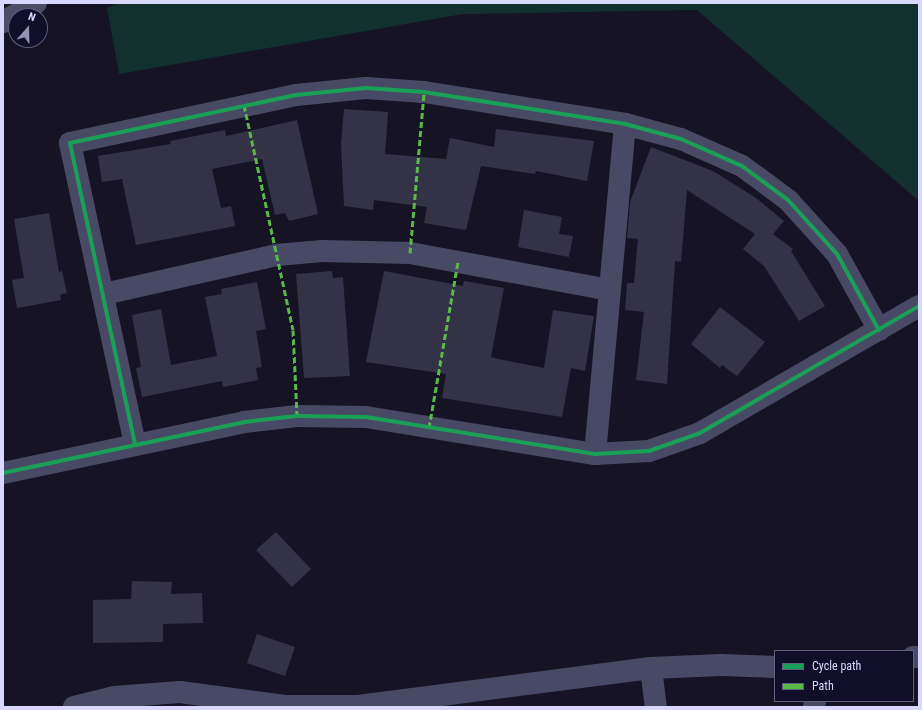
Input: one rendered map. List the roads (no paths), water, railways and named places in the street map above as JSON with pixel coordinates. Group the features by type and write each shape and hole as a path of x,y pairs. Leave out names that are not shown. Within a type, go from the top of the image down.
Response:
{"street":[{"path":"3,22 36,3"},
{"path":"135,444 104,294 70,143 296,95 366,88 470,98 625,124 681,138 742,166 788,200 837,254 879,330"},
{"path":"594,454 625,124"},
{"path":"104,294 278,255 322,251 410,253 610,290"},
{"path":"3,473 244,422 298,416 366,417 594,454 649,451 700,434 919,306"},
{"path":"74,707 114,697 180,692 285,706 358,706 651,668 722,665 774,667"},
{"path":"651,668 656,707"}]}
